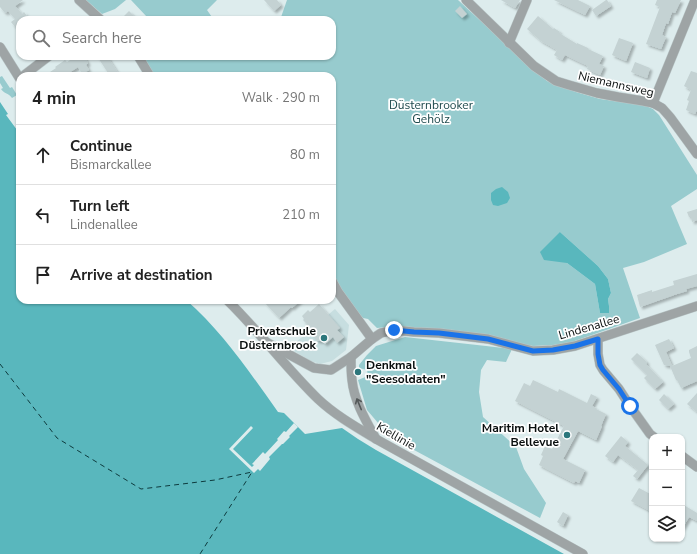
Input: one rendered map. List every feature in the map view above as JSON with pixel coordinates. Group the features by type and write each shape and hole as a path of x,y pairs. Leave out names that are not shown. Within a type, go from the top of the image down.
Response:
{"street":[{"path":"79,0 96,16"},
{"name":"Niemannsweg","path":"466,0 534,66 556,81 597,93 643,100 662,108 697,154"},
{"path":"510,43 527,0"},
{"path":"653,103 695,0"},
{"path":"0,47 16,72"},
{"path":"28,72 44,60"},
{"path":"140,60 148,72"},
{"path":"336,288 372,338"},
{"name":"Kiellinie","path":"231,304 319,400 349,423 583,554"},
{"name":"Lindenallee","path":"266,342 314,368 331,370 351,357 372,338 381,333 394,330 439,333 488,339 533,351 553,350 575,346 598,339 697,306"},
{"path":"598,339 600,365 619,389 650,434"},
{"path":"351,357 352,381 356,397 376,439"},
{"path":"685,458 697,467"}],"shaded area":[{"path":"0,102 8,114 6,115 16,129 16,304 190,304 224,339 278,412 284,413 305,434 342,428 376,450 564,554 0,554"},
{"path":"502,187 508,192 510,198 507,203 498,206 493,205 491,193"},
{"path":"560,232 598,266 608,279 611,293 608,299 609,313 600,313 595,284 567,263 544,260 540,252"},
{"name":"Privatschule Düsternbrook","path":"335,309 349,325 346,350 332,361 320,364 311,361 289,348"}],"green space":[{"path":"86,0 126,0 115,9 102,14"},
{"path":"131,0 217,0 207,10 211,16 146,16"},
{"name":"Düsternbrooker Gehölz","path":"287,0 458,0 547,81 600,99 644,105 653,109 659,115 697,175 697,189 671,206 687,244 644,262 623,268 640,318 572,342 533,346 515,344 455,331 388,327 377,328 368,319 363,318 354,308 336,282 336,72 152,72 145,60 336,60 336,16 281,16","holes":["560,232 598,266 608,279 611,293 608,299 609,306 600,313 595,284 567,263"]},
{"path":"2,76 10,88 12,87 16,96 12,98 2,91 1,89 3,88 0,83 0,77"},
{"path":"405,337 512,349 506,362 487,360 481,370 479,392 483,417 516,447 524,469 546,503 540,518 390,437 367,410 358,380 368,376 367,370 359,368 359,365 376,346"}],"pier":[{"path":"294,423 298,427 269,457 270,459 260,471 258,469 254,473 229,449 251,426 253,428 233,449 252,467 254,465 252,464 263,452 265,454 284,431 286,432"}],"building":[{"path":"0,0 23,0 15,6 22,14 24,12 27,16 16,16 16,28 11,22 15,19 8,11 5,13 0,7"},
{"path":"264,0 277,0 281,5 274,11"},
{"path":"501,0 520,0 515,8"},
{"path":"554,0 578,0 590,6 585,15"},
{"path":"606,0 611,6 596,16 592,10"},
{"path":"657,0 681,0 675,13 672,12 668,24 666,23 662,35 666,37 661,49 646,44 660,7 655,5"},
{"path":"460,6 467,14 462,18 455,11"},
{"path":"129,11 134,16 124,16"},
{"path":"538,16 553,29 554,28 560,32 559,33 577,44 603,56 599,64 604,66 600,75 587,69 588,66 565,55 562,60 554,55 557,50 541,41 527,29"},
{"path":"619,38 633,43 626,61 612,55"},
{"path":"65,60 67,62 70,60 86,60 88,63 86,65 89,70 81,72 78,67 70,72 50,72"},
{"path":"100,60 110,60 117,72 107,72"},
{"path":"635,62 650,68 647,78 631,72"},
{"path":"691,71 697,73 697,110 695,114 686,110 689,101 687,100 691,90 684,86"},
{"path":"697,209 697,220 692,222 691,217 689,217 687,212"},
{"path":"697,274 697,286 686,289 687,291 640,307 637,295 674,285 673,281"},
{"path":"266,304 296,304 292,308 291,307 279,318"},
{"path":"319,304 340,328 337,330 344,337 337,343 333,337 325,344 322,341 317,341 312,334 312,329 303,320 304,319 302,316 308,310 310,312"},
{"path":"669,339 674,348 666,352 672,366 691,358 689,350 697,346 697,381 681,388 670,366 664,365 655,345"},
{"path":"637,353 647,362 646,364 663,382 655,389 644,378 647,375 631,359"},
{"name":"Maritim Hotel Bellevue","path":"533,380 558,392 559,389 587,403 591,394 597,397 592,406 606,414 596,440 578,431 563,459 585,470 579,483 575,481 574,483 539,465 545,446 552,449 564,426 515,401 524,383 530,386"},
{"path":"697,393 697,412 687,404"},
{"path":"664,394 674,404 668,409 659,400"},
{"path":"621,436 628,442 625,446 648,465 637,479 633,476 638,470 618,455 613,462 605,456"},
{"path":"639,488 649,493 649,510 631,501"},
{"path":"685,506 697,513 697,521 689,517 685,524"},
{"path":"563,512 568,515 563,526 557,522"}],"ferry route":[{"path":"0,364 57,438 141,489 215,480 252,472 200,554"}],"place":[{"name":"Privatschule Düsternbrook","path":"324,338"},
{"name":"Denkmal \"Seesoldaten\"","path":"358,372"},
{"name":"Maritim Hotel Bellevue","path":"567,435"}],"route":[{"path":"394,330 439,333 488,339 533,351 553,350 575,346 598,339 600,365 630,406"}]}
